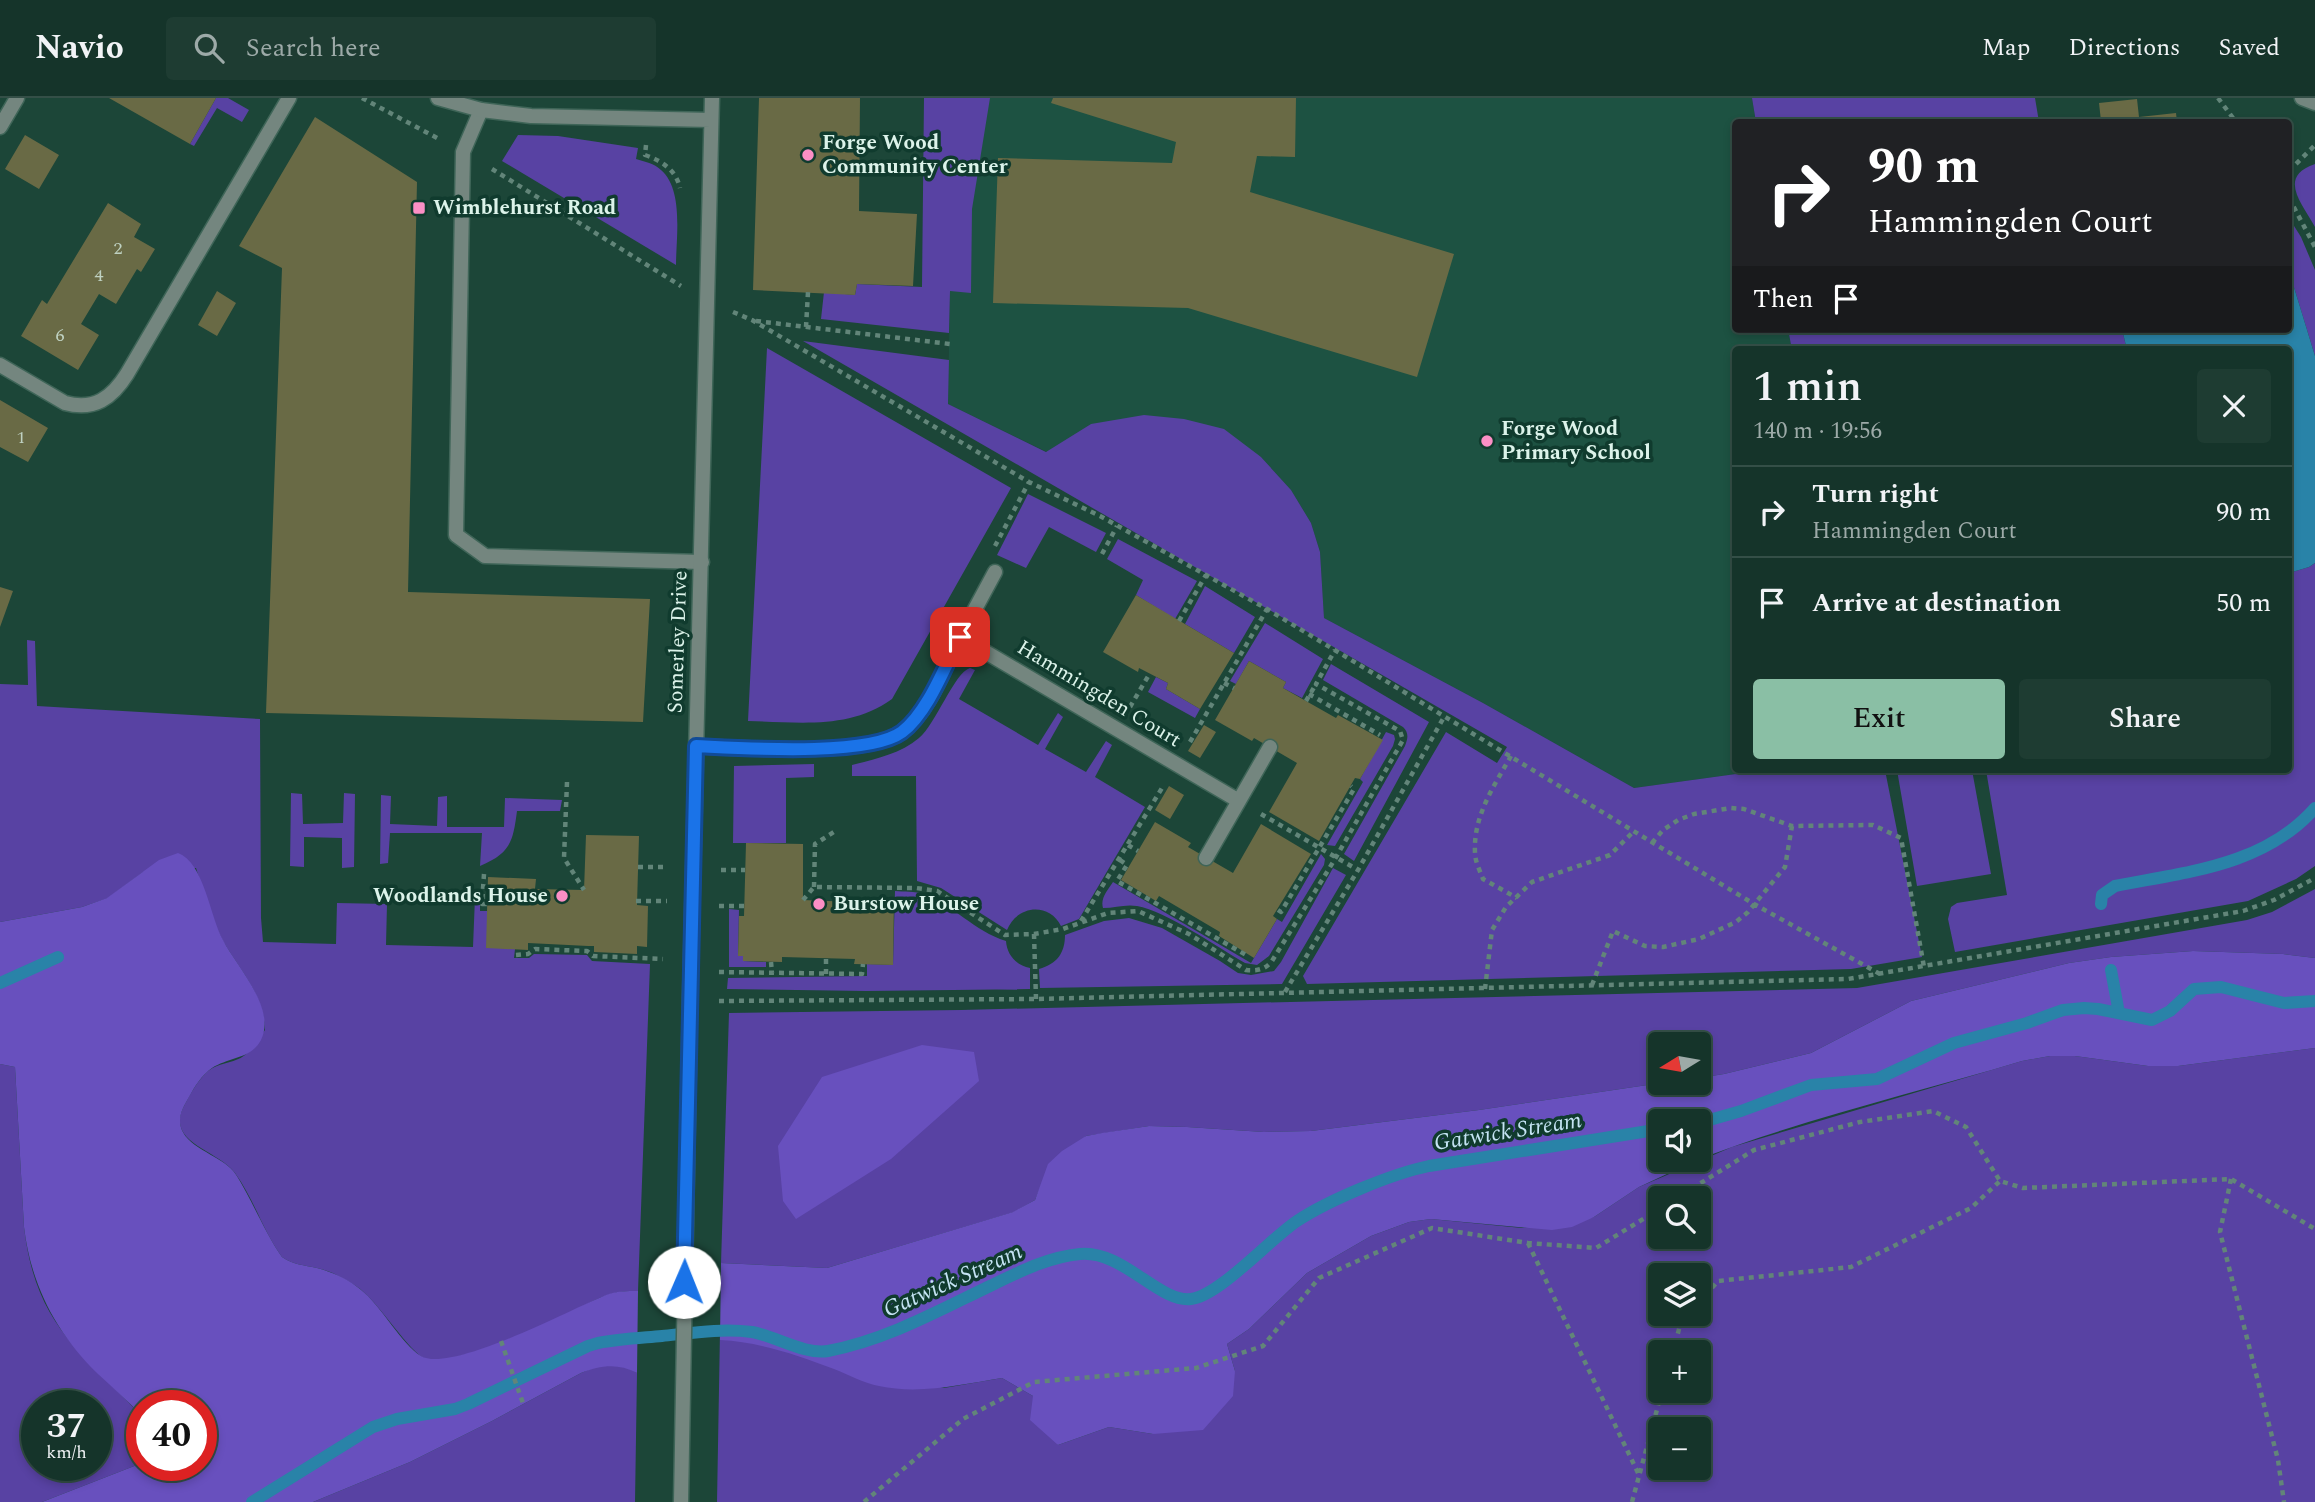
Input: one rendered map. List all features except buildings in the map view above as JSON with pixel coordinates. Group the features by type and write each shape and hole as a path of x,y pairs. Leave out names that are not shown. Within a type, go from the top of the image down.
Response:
{"street":[{"path":"0,127 17,98"},
{"path":"0,365 65,403 75,406 94,405 112,395 127,374 289,98"},
{"path":"438,98 481,110 531,116 711,120"},
{"name":"Somerley Drive","path":"681,1502 712,98"},
{"path":"2302,98 2315,103"},
{"path":"481,110 463,152 456,535 485,556 702,562"},
{"path":"696,746 840,747 871,745 901,733 922,711 995,572"},
{"name":"Hammingden Court","path":"960,637 1239,801"},
{"path":"1206,858 1270,747"}],"path":[{"path":"362,98 463,152 683,287 682,274"},
{"path":"2218,98 2233,119"},
{"path":"649,119 645,155 660,160 671,169 679,183 680,191"},
{"path":"2292,168 2315,145"},
{"path":"2292,204 2315,247"},
{"path":"806,327 808,292"},
{"path":"708,301 752,320 1029,482 1117,526 1267,609 1633,832 1754,904 1880,974"},
{"path":"752,320 950,344"},
{"path":"995,572 992,552 1029,482"},
{"path":"1101,554 1117,526"},
{"path":"1179,621 1206,575"},
{"path":"1080,923 1267,609"},
{"path":"1306,701 1335,650"},
{"path":"1117,729 1150,673"},
{"path":"1224,683 1234,688"},
{"path":"814,887 916,888 937,891 1005,935 1063,929 1108,913 1138,911 1189,934 1246,970 1264,968 1272,961 1335,859 1403,740 1400,732 1316,684"},
{"path":"1309,694 1380,735"},
{"path":"1285,992 1358,870 1444,717"},
{"path":"1511,756 1482,807 1474,855 1483,879 1517,898"},
{"path":"566,782 564,858 584,890"},
{"path":"1278,910 1282,912 1299,878 1354,789 1351,786"},
{"path":"1239,801 1358,870"},
{"path":"1652,843 1663,830 1678,820 1694,814 1731,808 1744,809 1792,826 1873,825 1901,838 1924,967"},
{"path":"1592,985 1613,931 1645,946 1663,947 1699,939 1736,922 1785,867 1792,826"},
{"path":"803,900 814,887 815,844 837,830"},
{"path":"1485,989 1492,930 1506,906 1532,882 1610,855 1633,832"},
{"path":"1128,845 1139,851"},
{"path":"1119,860 1127,865 1117,881 1211,931 1246,955"},
{"path":"484,874 482,904 488,904"},
{"path":"690,1001 1036,999 1848,979 2243,911 2274,901 2315,878"},
{"path":"1034,934 1036,999"},
{"path":"516,954 528,954 535,946 588,948 593,957 772,973 862,974 863,964"},
{"path":"826,958 826,974"},
{"path":"771,962 772,973"},
{"path":"1696,1186 1754,1150 1860,1122 1933,1111 1966,1127 2000,1181 2023,1188 2231,1180 2315,1229"},
{"path":"2231,1180 2220,1231 2278,1460 2284,1502"},
{"path":"1711,1289 1718,1281 1851,1267 1971,1208 2000,1181"},
{"path":"864,1502 963,1419 1034,1382 1196,1368 1263,1346 1319,1278 1432,1228 1528,1243 1596,1248 1648,1216"},
{"path":"1528,1243 1639,1475"},
{"path":"501,1341 524,1406"},
{"path":"1632,1502 1659,1403"}],"shaded area":[{"path":"216,98 228,98 249,110 242,122 217,108 194,146 190,144"},
{"name":"Forge Wood Primary School","path":"924,98 1752,98 1756,119 1732,119 1732,333 1789,333 1791,346 1732,346 1732,773 1743,773 1634,788 1324,618 1320,552 1311,523 1291,490 1261,457 1091,424 1047,452 948,404 950,291"},
{"path":"924,98 990,98 972,209 971,293 950,291 949,333 821,319 824,292 855,295 857,284 922,287"},
{"path":"1752,98 2035,98 2038,119 1756,119"},
{"path":"518,135 558,136 638,148 636,159 658,168 673,189 677,215 676,265 502,161"},
{"path":"2315,164 2315,227 2299,200 2295,183 2297,176 2304,169"},
{"path":"2292,223 2315,270 2315,356 2292,281"},
{"path":"1789,333 2123,333 2126,346 1791,346"},
{"path":"803,341 949,360 948,404 1046,452 1091,424 1144,415 1184,419 1224,429 1261,457 1291,490 1311,523 1320,552 1324,618 1634,788 1743,773 1886,773 1922,957 1851,969 1307,984 1303,976 1446,732 1497,763 1507,747"},
{"path":"767,348 1011,488 892,699 859,716 805,723 748,721"},
{"path":"1028,494 1106,533 1096,552 1049,527 1026,568 997,555"},
{"path":"1118,539 1197,581 1175,619 1136,595 1143,580 1107,559"},
{"path":"2315,563 2315,866 2296,879 2248,901 1955,952 1948,919 1951,907 1957,903 2007,895 1987,773 2292,773 2292,572"},
{"path":"1205,586 1255,617 1234,653 1185,624"},
{"path":"1265,623 1323,659 1302,698 1283,688 1286,682 1249,661 1236,684 1230,681"},
{"path":"27,640 35,641 37,706 260,719 263,942 336,944 337,903 387,904 386,945 473,947 475,897 480,897 480,911 487,911 515,949 514,958 529,958 534,954 587,955 592,961 650,964 638,1291 621,1292 594,1300 538,1328 475,1352 438,1360 426,1359 411,1347 356,1286 322,1269 282,1257 235,1173 186,1137 181,1128 180,1117 185,1104 203,1076 210,1069 245,1055 265,1030 264,1017 256,994 219,933 196,868 143,872 108,898 82,907 0,922 0,684 28,685"},
{"path":"1331,664 1429,722 1354,861 1344,854 1405,746 1407,736 1403,727 1323,680"},
{"path":"970,668 975,670 959,699 1038,745 1058,713 1063,717 1045,749 1086,772 1106,741 1112,745 1095,777 1145,807 1079,919 1061,926 1049,913 1041,910 1025,911 1018,915 1007,930 941,888 917,881 916,776 852,776 852,765 896,752 919,738 958,679"},
{"path":"1156,677 1168,683 1166,689 1200,709 1195,718 1148,692"},
{"path":"1386,732 1394,735 1393,746 1335,846 1327,845 1363,782 1360,779"},
{"path":"814,764 814,777 786,778 786,843 733,843 734,766"},
{"path":"1898,773 1973,773 1991,874 1917,886"},
{"path":"291,793 302,794 303,824 343,823 344,793 355,794 354,867 342,868 342,838 304,837 304,867 290,866"},
{"path":"381,795 391,796 390,824 437,826 438,797 447,796 447,827 504,827 505,798 562,800 560,811 517,811 509,845 498,856 480,866 482,833 390,833 388,863 380,864"},
{"path":"178,853 187,858 194,867 218,930 253,988 264,1015 261,1040 252,1051 219,1064 202,1077 183,1108 181,1129 191,1142 233,1171 282,1257 340,1276 350,1282 368,1296 406,1343 421,1356 436,1359 484,1348 610,1294 638,1291 637,1373 609,1366 581,1373 410,1462 313,1502 42,1502 96,1481 112,1481 112,1475 126,1469 126,1481 217,1481 217,1390 126,1390 126,1400 83,1358 48,1307 33,1269 24,1227 15,1067 0,1064 0,922 82,907 107,898 159,860"},
{"path":"1321,854 1325,859 1324,865 1269,956 1257,965 1245,963 1177,922 1149,909 1133,906 1103,908 1102,904 1113,882 1251,963 1277,919 1282,922"},
{"path":"1333,868 1346,875 1282,984 1040,988 1039,969 1059,957 1065,935 1104,921 1129,918 1162,928 1238,973 1251,975 1274,971"},
{"path":"2315,889 2315,958 2283,954 2193,951 2069,963 1911,1001 1811,1053 1712,1076 1712,1032 1648,1032 1648,1085 1479,1110 1311,1131 1264,1132 1149,1126 1086,1136 1042,1183 1035,1200 1014,1212 827,1268 721,1263 729,1013 961,1010 1857,988 2247,920 2272,912"},
{"path":"895,891 920,893 934,899 984,931 1006,941 1013,959 1030,968 1030,989 727,989 728,978 867,976 867,964 893,965"},
{"path":"729,909 739,910 738,956 743,956 743,961 766,962 766,967 729,967"},
{"path":"2193,951 2283,954 2315,958 2315,1048 2178,1066 2148,1066 2075,1056 2050,1056 2022,1061 1819,1119 1711,1155 1711,1109 1648,1109 1648,1172 1671,1172 1639,1187 1594,1217 1572,1227 1552,1230 1431,1219 1409,1222 1371,1236 1307,1273 1249,1329 1227,1344 1235,1371 1233,1396 1203,1430 1153,1434 1109,1427 1058,1445 1030,1420 1033,1396 1002,1378 941,1388 879,1386 778,1350 720,1340 721,1263 827,1268 1013,1212 1035,1200 1048,1164 1062,1151 1086,1136 1149,1126 1264,1132 1311,1131 1648,1085 1648,1096 1712,1096 1712,1076 1811,1053 1911,1001 2069,963"},
{"path":"922,1045 974,1052 979,1081 891,1159 796,1219 783,1201 778,1146 822,1077"},
{"path":"2315,1048 2315,1502 717,1502 720,1331 944,1388 1002,1378 1033,1396 1058,1445 1109,1427 1153,1434 1235,1371 1227,1344 1249,1329 1307,1273 1371,1236 1409,1222 1431,1219 1522,1228 1594,1217 1639,1187 1674,1172 1711,1172 1711,1156 1732,1147 2022,1061 2050,1056 2075,1056 2148,1066 2178,1066"},
{"path":"0,1064 15,1067 24,1227 38,1288 64,1333 126,1400 126,1469 112,1475 112,1390 21,1390 21,1481 96,1481 42,1502 0,1502"},
{"path":"595,1367 626,1367 637,1373 635,1502 313,1502 410,1462 581,1373"}],"water":[{"path":"2292,281 2315,356 2315,563 2292,572 2292,346 2126,346 2123,333 2292,333"}],"waterway":[{"path":"2101,904 2102,895 2115,886 2196,870 2248,854 2272,843 2295,827 2315,808"},
{"path":"0,983 58,957"},
{"path":"2111,970 2119,1013"},
{"name":"Gatwick Stream","path":"1711,1120 1811,1085 1877,1079 1954,1043 2063,1010 2098,1009 2152,1020 2170,1011 2194,989 2221,987 2284,1003 2315,1001"},
{"name":"Gatwick Stream","path":"252,1502 373,1427 397,1419 455,1409 598,1343 707,1331 741,1331 761,1334 800,1348 828,1351 891,1332 1034,1266 1080,1254 1111,1260 1166,1293 1191,1299 1202,1296 1230,1278 1297,1221 1343,1196 1379,1181 1429,1166 1648,1131"}],"place":[{"name":"Forge Wood Community Center","path":"808,155"},
{"name":"Wimblehurst Road","path":"419,208"},
{"name":"Forge Wood Primary School","path":"1487,441"},
{"name":"Woodlands House","path":"562,896"},
{"name":"Burstow House","path":"819,904"}],"route":[{"path":"684,1282 696,746 840,747 871,745 901,733 922,711 960,637"}]}
